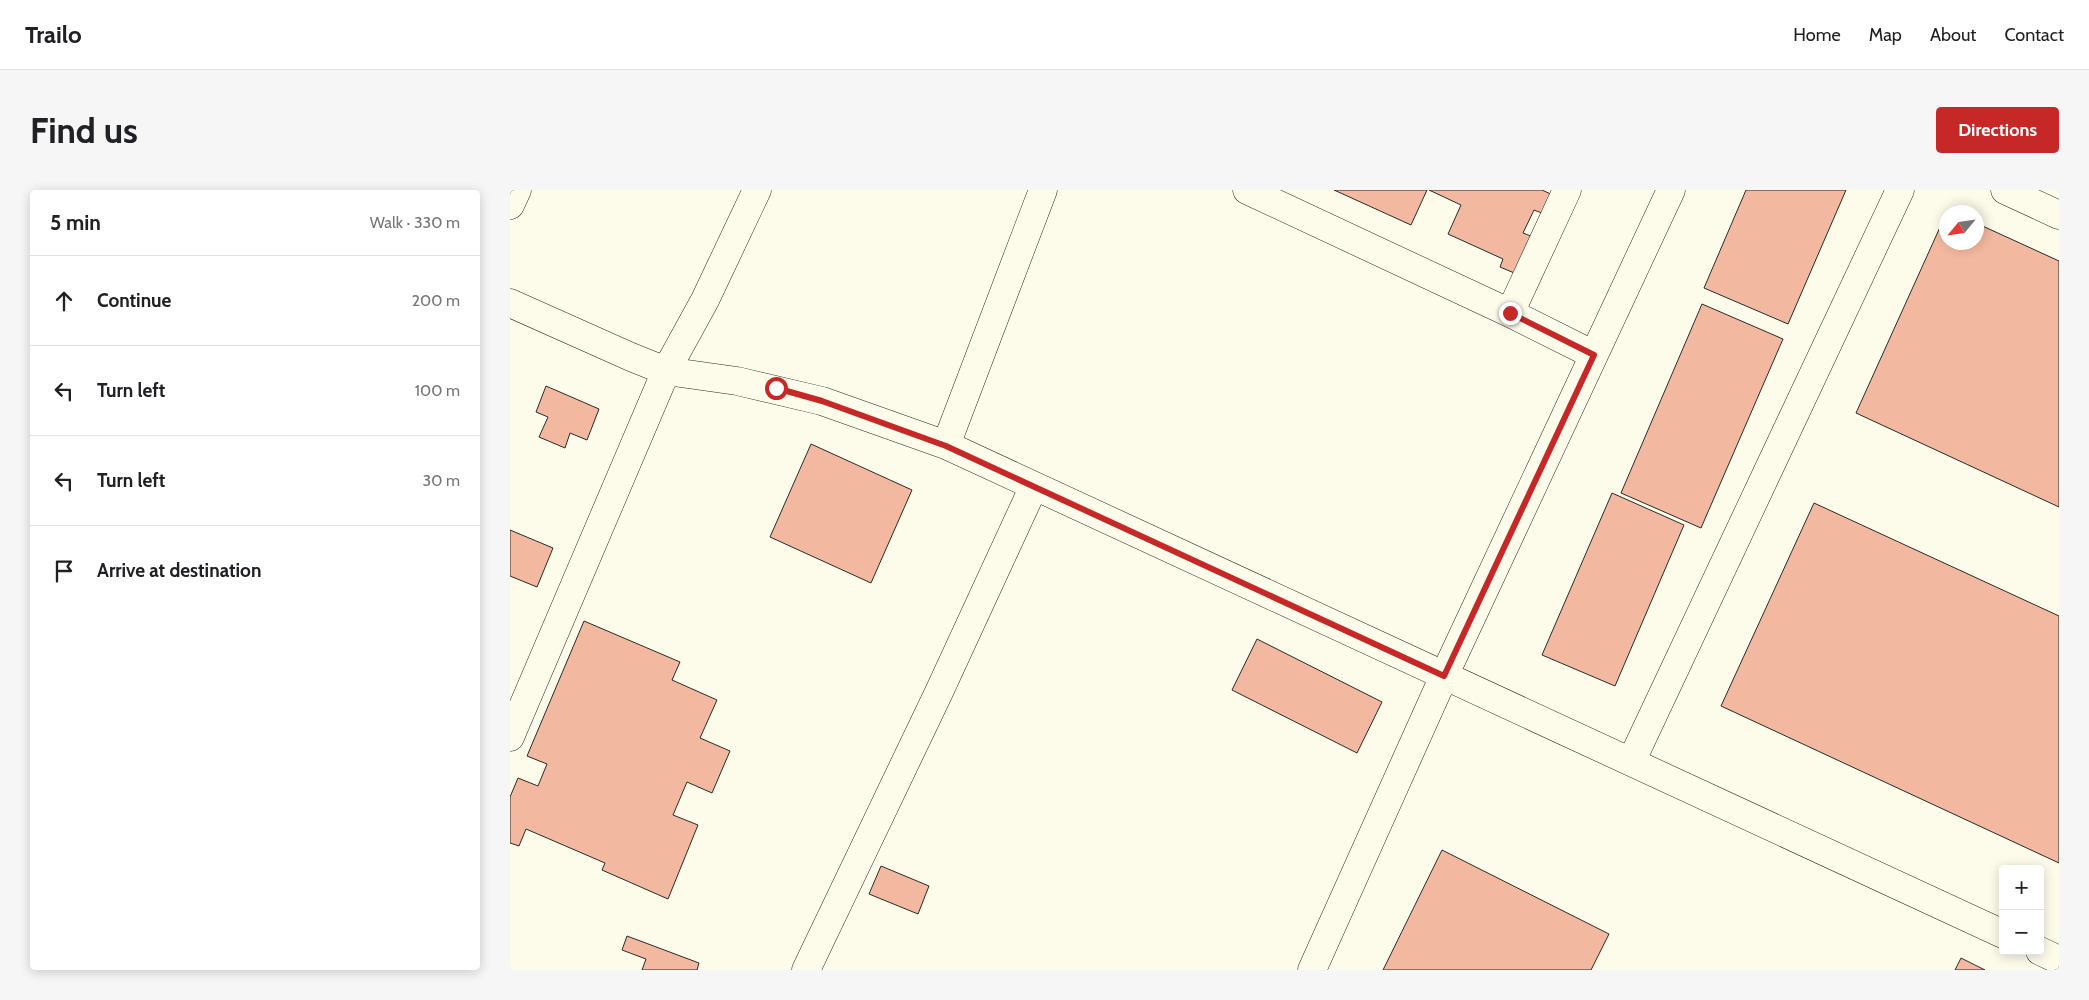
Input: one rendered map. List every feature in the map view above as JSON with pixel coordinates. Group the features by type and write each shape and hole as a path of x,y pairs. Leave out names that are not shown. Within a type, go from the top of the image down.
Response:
{"lane":[{"path":"510,205 517,190"},
{"path":"510,737 666,370 705,300 756,190"},
{"path":"946,446 1043,190"},
{"path":"1247,190 1510,313 1594,355"},
{"path":"1510,313 1567,190"},
{"path":"1312,970 1444,676 1671,190"},
{"path":"1631,762 1900,190"},
{"path":"2005,190 2059,215"},
{"path":"510,303 631,358 666,370 737,381 804,396 946,446 1999,932"},
{"path":"806,970 939,692 1034,486"},
{"path":"2044,953 2059,960"}],"building":[{"path":"1334,190 1427,190 1411,225"},
{"path":"1429,190 1542,190 1555,196 1547,215 1534,210 1523,233 1536,238 1519,275 1500,267 1503,259 1448,234 1461,205"},
{"path":"1746,190 1846,190 1788,324 1704,288"},
{"path":"1984,227 2059,261 2059,507 1856,413 1939,229 1939,250 1984,250"},
{"path":"1702,304 1783,339 1701,528 1621,493"},
{"path":"546,386 599,409 587,440 570,433 565,448 539,437 548,417 536,412"},
{"path":"811,444 912,490 871,583 770,537"},
{"path":"1612,493 1684,525 1615,686 1542,655"},
{"path":"1814,503 2059,616 2059,863 1721,706"},
{"path":"510,530 553,548 537,587 510,576"},
{"path":"584,621 680,662 672,680 717,700 700,738 730,751 712,793 687,782 673,815 698,825 668,899 602,870 605,863 526,829 519,846 510,843 510,797 518,778 538,786 547,764 527,756"},
{"path":"1257,639 1382,702 1357,753 1232,690"},
{"path":"1442,850 1609,934 1591,970 1383,970"},
{"path":"881,866 929,886 918,914 869,894"},
{"path":"627,936 699,963 697,970 642,970 646,959 622,950"},
{"path":"1961,958 1985,970 1955,970"}],"route":[{"path":"776,388 822,401 946,446 1444,676 1594,355 1510,313"}]}
